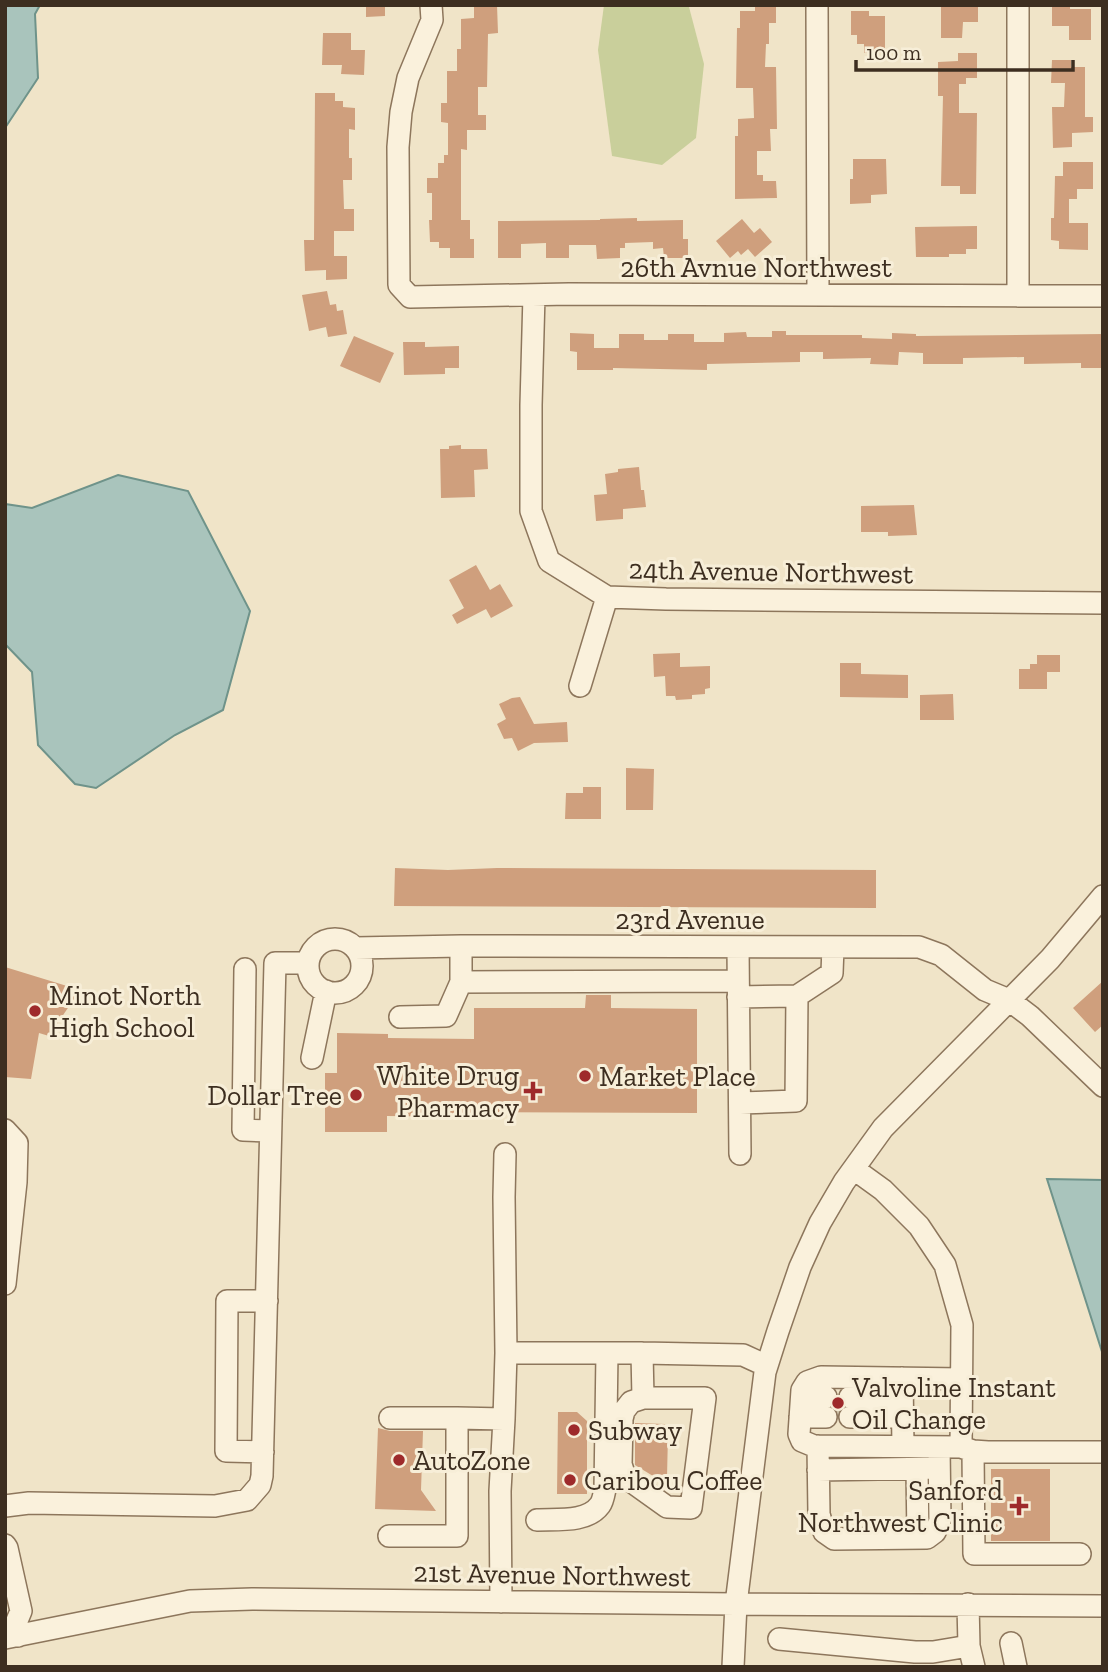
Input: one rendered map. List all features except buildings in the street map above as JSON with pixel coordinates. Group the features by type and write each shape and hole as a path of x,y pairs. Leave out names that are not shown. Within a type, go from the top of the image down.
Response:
{"street":[{"name":"26th Avnue Northwest","path":"431,5 432,20 408,78 401,111 398,147 398,276 399,285 410,297 1103,296"},
{"path":"817,5 818,295"},
{"path":"1018,5 1018,296"},
{"name":"24th Avenue Northwest","path":"534,295 531,512 549,561 607,597 666,600 1103,603"},
{"path":"580,686 607,597"},
{"path":"733,1667 736,1604 767,1366 800,1267 820,1223 883,1128 1050,959 1103,895"},
{"path":"340,940 355,948 362,964 358,981 344,992 326,992 318,987 312,980 308,963 316,948 323,942 340,940"},
{"path":"400,1017 446,1016 461,982 461,946"},
{"path":"738,947 740,1154"},
{"path":"461,982 738,989 797,996 832,973 833,947"},
{"name":"23rd Avenue","path":"355,948 919,947 941,955 985,990 1009,1000 1030,1016 1102,1084"},
{"path":"5,1506 29,1503 215,1506 247,1500 260,1485 275,963 308,963"},
{"path":"245,969 243,1130 271,1131"},
{"path":"312,1058 326,992"},
{"path":"740,1103 796,1101 797,996"},
{"path":"5,1130 17,1143 16,1182 5,1284"},
{"path":"501,1602 500,1491 506,1353 505,1154"},
{"path":"854,1169 883,1190 919,1226 944,1265 962,1325 962,1379 974,1554 1080,1554"},
{"path":"263,1452 226,1451 228,1301 267,1301"},
{"path":"506,1353 743,1355 767,1366"},
{"path":"537,1520 590,1515 602,1503 605,1489 607,1353"},
{"path":"642,1353 643,1398"},
{"path":"902,1400 821,1377 807,1382 802,1390 802,1441 814,1446 903,1447 939,1458"},
{"path":"850,1407 902,1400 962,1379"},
{"path":"643,1398 705,1398 691,1508 667,1507 625,1478 621,1464 622,1419 631,1402 643,1398"},
{"path":"902,1400 903,1447"},
{"path":"801,1414 826,1408"},
{"path":"390,1418 505,1419"},
{"path":"389,1536 457,1536 457,1418"},
{"path":"818,1446 818,1514 824,1532 834,1539 918,1533 927,1538 935,1532 940,1521 939,1458"},
{"path":"818,1470 917,1475 939,1458 967,1449 1103,1452"},
{"path":"917,1475 930,1496 930,1512 918,1533"},
{"path":"5,1545 21,1611 11,1628"},
{"name":"21st Avenue Northwest","path":"11,1628 190,1601 253,1599 1103,1606"},
{"path":"968,1604 969,1646 974,1667"},
{"path":"779,1639 915,1652 969,1646"},
{"path":"1011,1643 1016,1667"}],"green space":[{"path":"604,5 689,7 704,64 696,138 662,165 612,156 598,50"}],"water":[{"path":"5,5 40,5 35,14 38,78 5,128"},
{"path":"118,475 188,491 250,611 223,710 175,735 96,788 75,784 38,745 32,672 5,644 5,504 32,508"},
{"path":"1047,1179 1103,1180 1103,1355"}],"tunnel":[{"path":"826,1409 850,1408"}],"place":[{"name":"Minot North High School","path":"35,1011"},
{"name":"Market Place","path":"585,1076"},
{"name":"White Drug Pharmacy","path":"533,1091"},
{"name":"Dollar Tree","path":"356,1095"},
{"name":"Valvoline Instant Oil Change","path":"838,1403"},
{"name":"Subway","path":"574,1430"},
{"name":"AutoZone","path":"399,1460"},
{"name":"Caribou Coffee","path":"570,1480"},
{"name":"Sanford Northwest Clinic","path":"1019,1506"}]}
